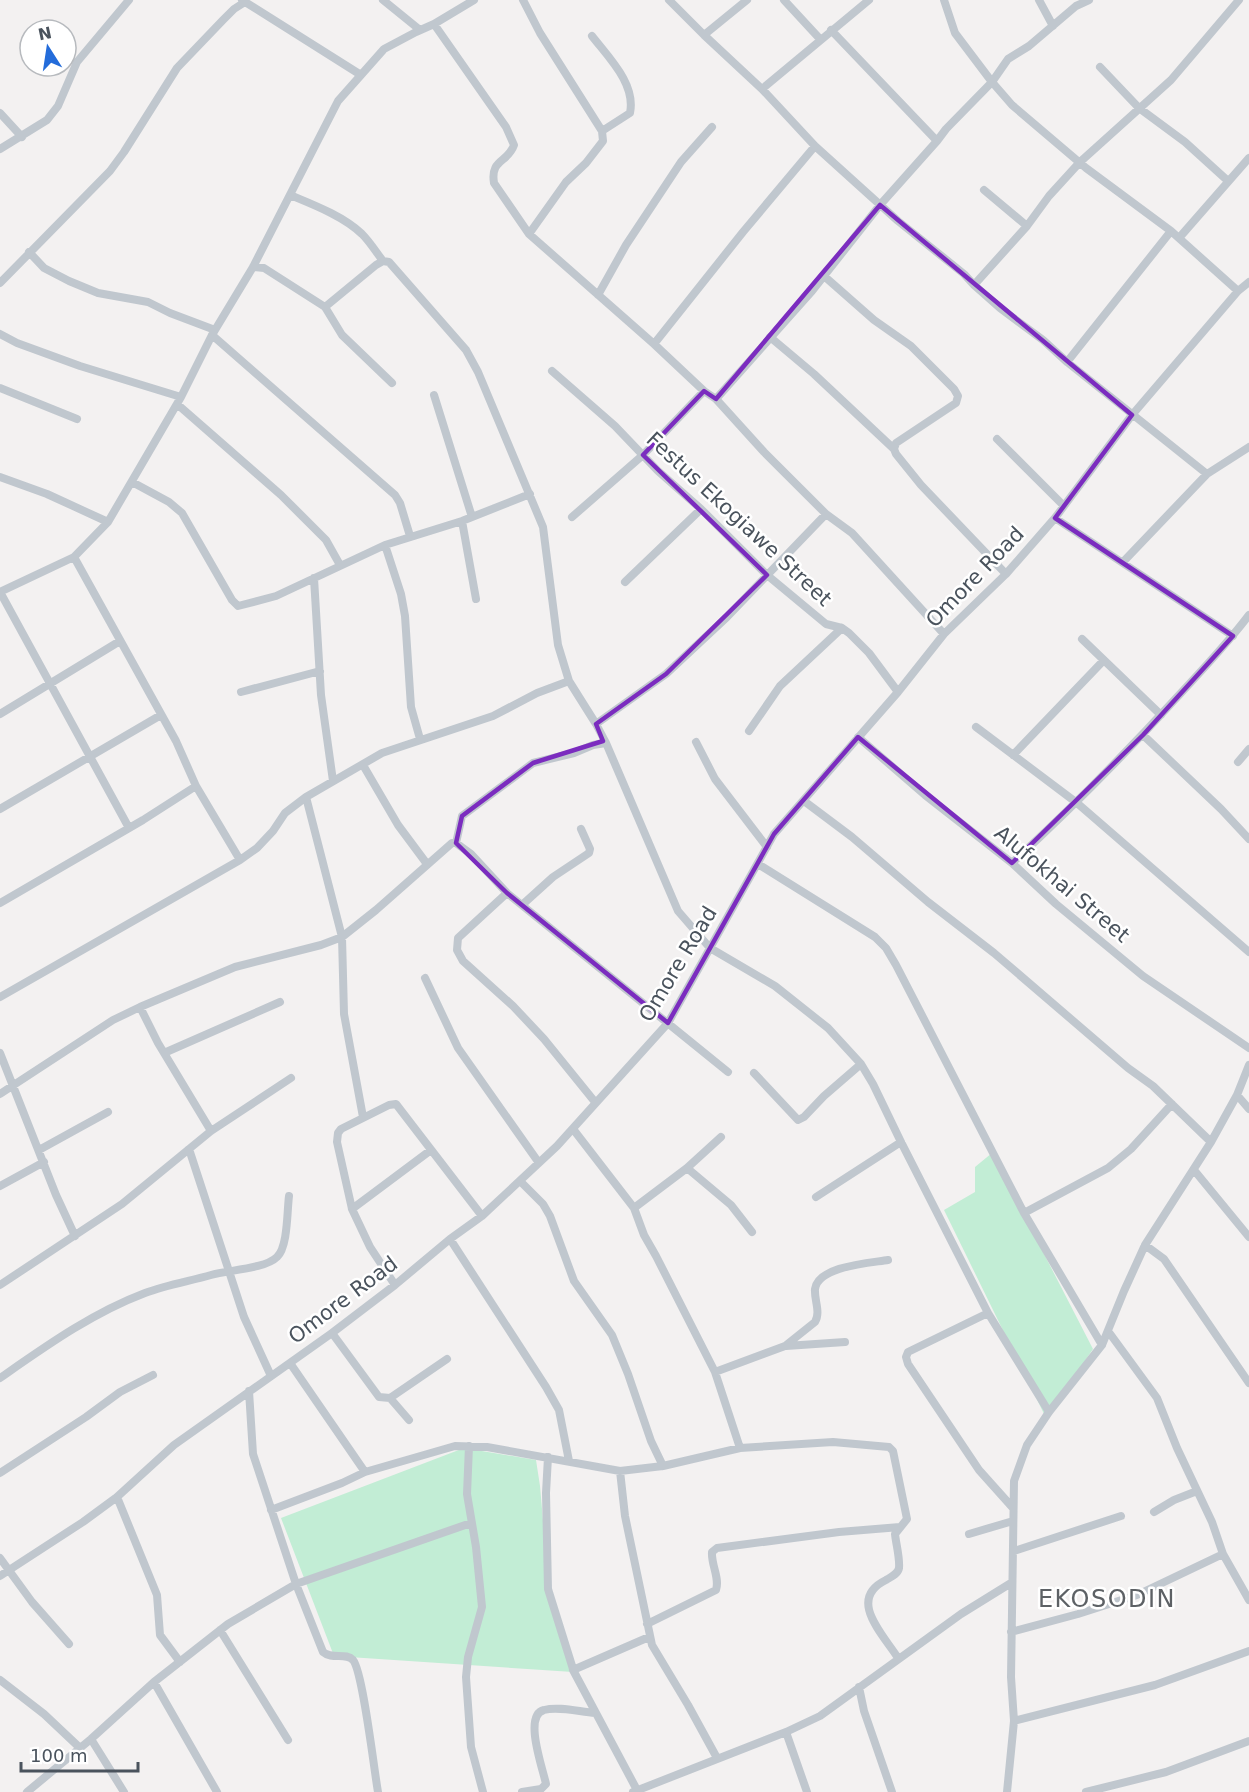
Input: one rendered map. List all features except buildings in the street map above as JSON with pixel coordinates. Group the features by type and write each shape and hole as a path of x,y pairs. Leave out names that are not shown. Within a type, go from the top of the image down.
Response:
{"street":[{"path":"0,149 47,120 58,106 77,62 129,0"},
{"path":"383,0 420,30"},
{"path":"129,828 0,592 74,557 108,522 179,401 213,332 253,267 338,101 384,49 434,24 474,0"},
{"path":"523,0 540,33 602,131 603,141 567,182 529,234"},
{"path":"669,0 762,89 815,146 880,205 964,274 1000,308 1043,340 1067,362 1207,474"},
{"path":"704,35 747,0"},
{"path":"784,0 820,39"},
{"path":"762,89 869,0"},
{"path":"944,0 955,33 992,82 1027,118 1080,162 1171,231 1238,291"},
{"path":"1039,0 1053,26"},
{"path":"716,399 824,276 880,205 946,129 992,82 1008,59 1029,46 1076,6 1089,0"},
{"path":"974,285 1028,226 1049,196 1080,162 1171,80 1239,0"},
{"path":"0,283 110,171 177,68 244,1 361,75"},
{"path":"434,24 506,127 514,145 511,152 498,162 492,174 494,183 529,234 704,391 716,399 764,452 826,514 852,533 944,634"},
{"path":"831,30 937,141"},
{"path":"592,36 616,67 630,93 632,102 630,113 602,131"},
{"path":"1100,67 1139,108 1185,141 1228,181"},
{"path":"0,113 21,137"},
{"path":"598,296 626,245 681,162 712,127"},
{"path":"654,344 815,146"},
{"path":"1179,238 1249,158"},
{"path":"984,190 1028,226"},
{"path":"290,195 327,212 363,234 383,261 389,262 465,350 478,372 543,527 558,645 569,681 606,743 678,911 710,948 775,986 828,1028 861,1064 988,1313 1049,1412"},
{"path":"1067,362 1171,231"},
{"path":"29,252 44,268 79,285 98,293 148,302 213,332 395,495 400,503 410,536"},
{"path":"325,307 383,261"},
{"path":"253,267 264,268 325,307 342,335 392,382"},
{"path":"824,276 874,320 911,346 954,389 958,396 956,402 896,443 894,448"},
{"name":"Omore Road","path":"0,1575 83,1522 117,1497 174,1445 332,1333 395,1285 450,1239 482,1216 573,1129 668,1023 774,834 898,692 944,634 1006,573 1055,518 1132,415 1238,291 1249,282"},
{"path":"0,334 17,343 179,401 326,540 340,565"},
{"path":"770,337 894,448 902,463 921,485 1006,573"},
{"name":"Festus Ekogiawe Street","path":"552,371 615,426 658,471 701,509 767,574 826,624 842,628 869,653 898,692"},
{"path":"0,388 77,419"},
{"path":"572,517 643,455 704,391"},
{"path":"434,395 472,517"},
{"path":"997,439 1064,506"},
{"path":"1123,562 1207,474 1249,447"},
{"path":"0,477 47,494 108,522"},
{"path":"132,482 169,502 182,513 232,600 238,606 276,596 386,545 462,521 530,494"},
{"path":"625,582 701,509"},
{"path":"596,724 666,674 727,617 826,514"},
{"path":"1055,518 1233,636"},
{"path":"462,521 476,599"},
{"path":"386,545 405,616 411,706 420,739"},
{"path":"74,557 161,715 196,786 240,860"},
{"path":"314,578 321,695 333,781"},
{"path":"1012,863 1077,803 1143,735 1233,636 1249,615"},
{"path":"749,731 780,686 842,628"},
{"path":"1082,639 1161,715"},
{"path":"0,714 120,641"},
{"path":"1013,755 1104,660"},
{"path":"241,692 320,671"},
{"path":"0,997 240,860 273,831 285,813 306,797 382,753 493,716 537,693 569,681"},
{"path":"0,809 161,715"},
{"path":"976,727 1077,803 1249,952"},
{"path":"1143,735 1221,809 1249,839"},
{"name":"Alufokhai Street","path":"858,737 925,795 1012,863 1056,904 1143,975 1249,1048"},
{"path":"696,742 715,780 767,847"},
{"path":"456,843 462,816 533,763 606,743"},
{"path":"1238,762 1249,749"},
{"path":"363,765 398,825 427,864"},
{"path":"0,903 196,786"},
{"path":"306,797 342,937 344,1014 363,1117"},
{"path":"804,801 852,837 928,902 994,953 1128,1068 1153,1086 1211,1143"},
{"path":"522,905 553,877 589,853 590,849 581,829"},
{"path":"0,1094 14,1087 29,1074 112,1020 140,1007 235,967 321,945 342,937 452,843 456,843 471,854 507,893 728,1072"},
{"path":"758,864 875,938 885,948 897,965 1024,1213 1102,1345"},
{"path":"507,893 458,938 457,950 463,961 513,1005 595,1102"},
{"path":"425,978 458,1048 539,1163"},
{"path":"164,1053 280,1002"},
{"path":"140,1007 164,1053 211,1131"},
{"path":"0,1053 75,1236"},
{"path":"754,1073 798,1119 804,1117 861,1064"},
{"path":"1007,1792 1014,1721 1011,1677 1011,1583 1014,1551 1014,1481 1027,1445 1049,1412 1102,1345 1145,1245 1211,1143 1238,1095 1249,1065"},
{"path":"0,1285 122,1204 211,1131 291,1078"},
{"path":"1238,1095 1249,1109"},
{"path":"395,1285 370,1247 352,1209 337,1142 341,1129 389,1104 396,1104 482,1216"},
{"path":"1024,1213 1121,1159 1172,1104"},
{"path":"39,1150 108,1112"},
{"path":"573,1129 634,1208 644,1235 715,1372 740,1448"},
{"path":"634,1208 687,1168 721,1137"},
{"path":"816,1197 901,1142"},
{"path":"189,1149 227,1270 244,1317 271,1376"},
{"path":"352,1209 431,1150"},
{"path":"0,1186 44,1162"},
{"path":"687,1168 731,1204 752,1232"},
{"path":"1194,1170 1249,1237"},
{"path":"520,1181 543,1204 550,1216 574,1281 612,1335 651,1441 663,1466"},
{"path":"0,1378 98,1314 147,1293 227,1270 268,1263 278,1257 283,1246 289,1196"},
{"path":"450,1239 559,1410 569,1461"},
{"path":"1145,1245 1164,1259 1249,1383"},
{"path":"785,1346 818,1317 815,1288 819,1280 830,1272 855,1264 888,1260"},
{"path":"988,1313 908,1352 906,1357 908,1364 979,1470 1013,1508"},
{"path":"1108,1331 1157,1398 1212,1522 1223,1554 1249,1600"},
{"path":"332,1333 379,1397 390,1398 447,1359"},
{"path":"715,1372 785,1346 844,1342"},
{"path":"290,1363 365,1472"},
{"path":"0,1473 120,1392 153,1375"},
{"path":"249,1390 253,1454 296,1584 323,1652 327,1656 349,1657 357,1667 378,1792"},
{"path":"390,1398 409,1420"},
{"path":"271,1510 365,1472 455,1446 487,1447 548,1456 620,1471 663,1466 740,1448 833,1442 889,1446 893,1451 906,1519 905,1524 895,1534 899,1569 895,1575 876,1585 869,1592 867,1601 868,1611 898,1658"},
{"path":"468,1446 467,1494 476,1547 482,1607 468,1657 466,1677 471,1747 483,1792"},
{"path":"548,1456 546,1493 548,1589 573,1669 635,1791 786,1732 820,1716 961,1614 1011,1583"},
{"path":"620,1471 625,1516 652,1645 717,1758"},
{"path":"1154,1512 1174,1500 1197,1491"},
{"path":"117,1497 157,1595 160,1635 180,1662"},
{"path":"1014,1551 1121,1516"},
{"path":"969,1534 1013,1521"},
{"path":"27,1792 91,1739 154,1682 220,1630 296,1584 471,1523"},
{"path":"647,1624 716,1590 712,1552 717,1548 840,1532 900,1527"},
{"path":"1011,1632 1137,1595 1223,1554"},
{"path":"0,1558 7,1570 69,1644"},
{"path":"220,1630 288,1740"},
{"path":"573,1669 650,1637"},
{"path":"1014,1721 1155,1685 1249,1651"},
{"path":"0,1680 44,1714 80,1747"},
{"path":"154,1682 217,1792"},
{"path":"859,1687 864,1710 892,1792"},
{"path":"522,1792 541,1789 546,1784 533,1727 538,1713 543,1710 554,1710 596,1713"},
{"path":"786,1732 807,1792"},
{"path":"91,1739 124,1792"},
{"path":"1086,1792 1166,1772 1249,1741"}],"highlighted area":[{"path":"880,205 1132,415 1055,518 1233,636 1143,735 1012,863 858,737 774,834 668,1023 507,893 456,843 462,816 533,763 603,741 596,724 666,674 767,575 643,455 704,391 716,399"}],"green space":[{"path":"992,1153 1093,1349 1046,1418 944,1210 975,1192 975,1167"},
{"path":"464,1448 536,1460 549,1589 573,1672 334,1656 281,1518"}],"district":[{"name":"EKOSODIN","path":"1107,1599"}]}
